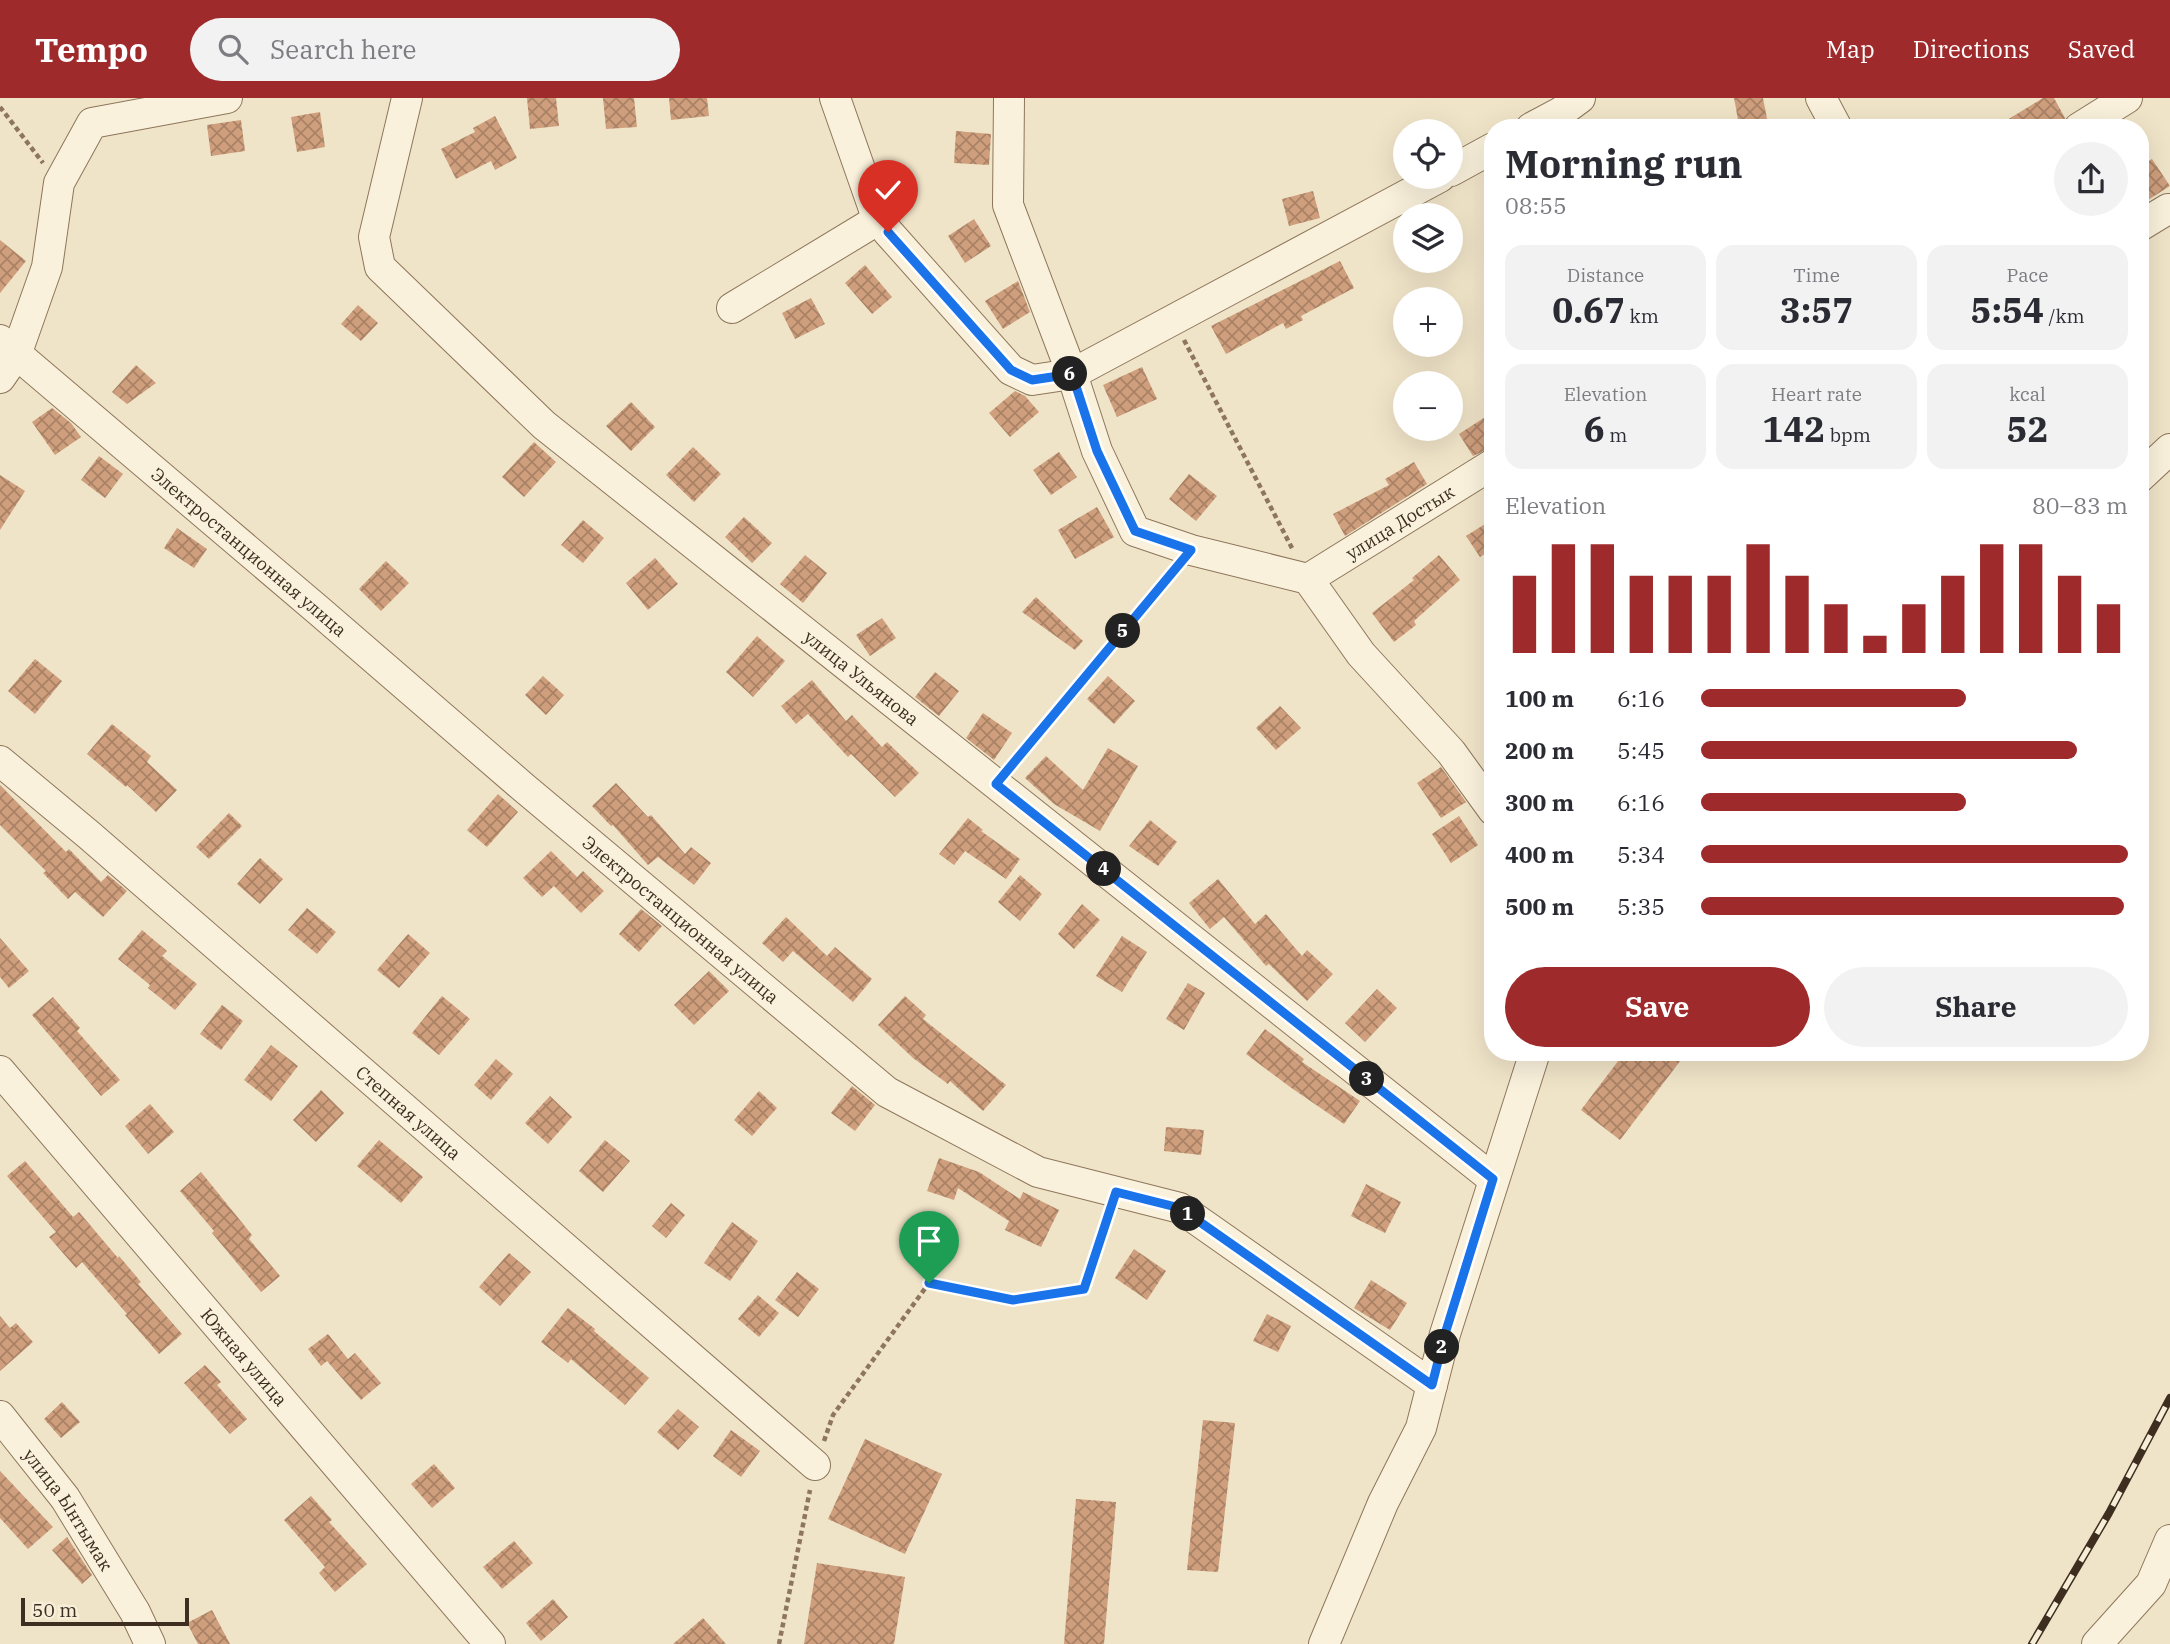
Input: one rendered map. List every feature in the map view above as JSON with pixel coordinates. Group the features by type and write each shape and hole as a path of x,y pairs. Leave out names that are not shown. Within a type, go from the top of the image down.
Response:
{"street":[{"path":"5,358 47,267 59,183 92,123 227,98"},
{"name":"улица Ульянова","path":"407,98 374,237 380,267 544,425 1493,1179"},
{"path":"835,98 875,212 888,232 1011,370 1032,380 1072,374 1418,189"},
{"path":"1009,98 1008,205 1072,374 1097,451 1135,531 1191,550 1308,579 1361,654 1451,752 1484,798"},
{"path":"1548,119 1580,98"},
{"path":"1821,98 1832,119"},
{"path":"2093,119 2127,98"},
{"path":"1463,164 1484,153"},
{"path":"2149,221 2168,209"},
{"path":"732,308 879,219"},
{"name":"Электростанционная улица","path":"5,358 318,610 523,787 887,1092 1038,1172 1180,1208 1432,1385"},
{"path":"2149,469 2170,449"},
{"name":"улица Достык","path":"1308,579 1484,470"},
{"name":"Степная улица","path":"0,761 110,853 815,1465"},
{"path":"1324,1644 1383,1503 1421,1428 1445,1334 1532,1061"},
{"name":"Южная улица","path":"0,1072 490,1644"},
{"name":"улица Ынтымак","path":"0,1416 65,1498 135,1612 150,1644"},
{"path":"2097,1644 2151,1584 2170,1540"}],"path":[{"path":"0,107 59,183"},
{"path":"1173,320 1308,579"},
{"path":"996,784 1191,550"},
{"path":"779,1644 815,1465 833,1415 929,1283 1013,1300 1084,1289 1116,1192"}],"building":[{"path":"527,98 556,98 559,126 530,129"},
{"path":"603,98 634,98 637,127 606,129"},
{"path":"669,98 707,98 709,116 671,120"},
{"path":"1734,98 1763,98 1767,119 1738,119"},
{"path":"2043,98 2054,98 2065,118 2064,119 2009,119"},
{"path":"320,112 325,147 297,152 291,117"},
{"path":"495,116 517,158 495,170 491,161 456,179 441,149 475,132 473,128"},
{"path":"241,120 245,151 211,156 207,125"},
{"path":"956,131 991,134 989,165 954,163"},
{"path":"2152,159 2170,186 2149,199 2149,161"},
{"path":"1313,191 1320,218 1289,226 1282,199"},
{"path":"974,219 991,246 965,263 948,236"},
{"path":"0,240 26,261 0,293"},
{"path":"1340,261 1354,288 1301,316 1303,320 1286,329 1283,323 1226,354 1211,326"},
{"path":"865,265 892,297 872,314 845,283"},
{"path":"1018,281 1030,312 1003,329 985,301"},
{"path":"811,298 825,324 795,339 782,313"},
{"path":"358,305 378,323 361,341 341,324"},
{"path":"136,365 156,383 127,404 112,392"},
{"path":"1142,367 1157,399 1117,417 1103,385"},
{"path":"1015,391 1025,396 1039,412 1010,437 989,413"},
{"path":"631,402 655,427 631,451 606,426"},
{"path":"52,408 71,423 81,437 55,455 32,422"},
{"path":"1484,418 1484,451 1473,456 1463,440 1463,431"},
{"path":"534,442 556,462 524,497 502,477"},
{"path":"693,447 721,474 694,502 666,475"},
{"path":"1059,452 1077,477 1051,495 1033,470"},
{"path":"99,456 123,474 105,498 81,480"},
{"path":"1414,462 1427,484 1345,536 1333,514 1389,485 1385,479"},
{"path":"1189,474 1217,496 1196,521 1169,499"},
{"path":"0,475 25,491 0,530"},
{"path":"1097,507 1114,537 1075,559 1058,530"},
{"path":"744,517 772,543 752,563 725,537"},
{"path":"583,520 604,538 583,563 561,545"},
{"path":"1484,525 1484,555 1480,557 1466,536"},
{"path":"177,528 207,549 194,568 164,548"},
{"path":"805,555 827,573 803,603 780,584"},
{"path":"1439,555 1460,580 1414,621 1416,625 1394,642 1372,613 1414,580 1412,578"},
{"path":"655,558 678,584 648,610 626,583"},
{"path":"386,561 409,583 381,611 359,589"},
{"path":"1036,597 1083,641 1075,650 1022,612"},
{"path":"882,618 896,638 870,656 856,635"},
{"path":"757,636 785,661 753,697 726,672"},
{"path":"35,659 62,681 35,714 8,691"},
{"path":"935,672 959,691 939,716 915,697"},
{"path":"543,676 564,695 546,715 525,695"},
{"path":"1108,676 1135,701 1114,724 1087,699"},
{"path":"812,680 846,721 852,715 882,747 887,742 919,773 895,797 851,754 848,757 808,714 796,724 781,706"},
{"path":"1280,706 1301,728 1276,750 1256,728"},
{"path":"983,713 1012,733 994,760 966,738"},
{"path":"112,724 151,756 147,762 177,790 156,812 87,754"},
{"path":"1108,748 1138,766 1100,831 1054,804 1025,778 1046,756 1083,790"},
{"path":"1441,767 1466,802 1441,818 1417,783"},
{"path":"616,783 648,817 651,815 685,854 691,847 711,863 694,885 658,857 648,865 613,825 592,806"},
{"path":"0,785 66,852 69,849 101,882 108,875 127,891 103,917 75,892 68,899 43,873 46,871 0,825"},
{"path":"498,794 518,812 487,847 467,830"},
{"path":"229,813 242,826 209,859 196,847"},
{"path":"1459,816 1478,845 1451,863 1432,834"},
{"path":"968,818 983,830 981,831 1020,859 1006,879 965,851 954,865 939,854"},
{"path":"1150,820 1177,842 1158,866 1129,846"},
{"path":"551,851 577,877 583,871 604,891 581,913 554,886 542,897 523,878"},
{"path":"260,858 283,879 260,904 237,884"},
{"path":"1020,875 1042,894 1020,921 998,902"},
{"path":"1218,879 1255,924 1266,914 1302,956 1307,950 1333,974 1307,1001 1269,964 1266,966 1224,917 1210,929 1189,903"},
{"path":"1082,904 1100,920 1074,949 1058,934"},
{"path":"307,908 336,932 317,954 288,930"},
{"path":"641,909 662,926 639,952 619,934"},
{"path":"786,917 827,956 835,947 872,979 853,1002 793,951 783,962 762,943"},
{"path":"142,930 167,951 162,956 197,984 175,1010 118,959"},
{"path":"408,934 430,953 399,988 377,970"},
{"path":"1122,936 1147,952 1122,992 1096,976"},
{"path":"0,938 29,971 9,988 0,977"},
{"path":"709,971 729,991 694,1025 674,1005"},
{"path":"1188,983 1205,993 1184,1030 1166,1019"},
{"path":"1377,989 1397,1008 1365,1042 1345,1023"},
{"path":"442,996 470,1019 439,1055 412,1033"},
{"path":"905,996 926,1015 923,1019 1006,1085 983,1111 950,1081 948,1084 913,1058 878,1025"},
{"path":"53,997 80,1028 77,1031 120,1080 101,1096 32,1015"},
{"path":"222,1005 243,1021 221,1050 200,1034"},
{"path":"1265,1029 1304,1059 1302,1062 1360,1101 1344,1124 1246,1054"},
{"path":"271,1045 298,1066 271,1101 244,1080"},
{"path":"496,1059 513,1074 491,1100 474,1085"},
{"path":"1618,1061 1680,1061 1620,1140 1581,1110"},
{"path":"852,1086 875,1105 855,1131 831,1113"},
{"path":"321,1090 344,1113 316,1142 293,1120"},
{"path":"759,1091 777,1108 752,1136 734,1120"},
{"path":"550,1096 572,1117 548,1144 525,1123"},
{"path":"150,1104 174,1132 148,1154 125,1126"},
{"path":"1166,1127 1204,1130 1201,1155 1164,1151"},
{"path":"379,1140 423,1177 401,1203 357,1166"},
{"path":"605,1140 630,1161 603,1192 579,1171"},
{"path":"939,1158 979,1172 1020,1199 1023,1192 1059,1210 1041,1247 1005,1230 1009,1221 958,1188 954,1200 927,1191"},
{"path":"25,1161 73,1217 79,1212 118,1258 119,1256 141,1282 138,1284 182,1334 159,1354 82,1262 76,1268 49,1237 56,1232 7,1176"},
{"path":"201,1172 252,1235 249,1239 280,1276 261,1292 180,1191"},
{"path":"1366,1184 1401,1202 1385,1233 1351,1216"},
{"path":"671,1203 685,1215 666,1238 652,1226"},
{"path":"732,1222 758,1241 730,1281 704,1263"},
{"path":"1134,1249 1166,1271 1147,1300 1115,1278"},
{"path":"509,1253 531,1272 500,1306 479,1287"},
{"path":"797,1272 819,1289 798,1317 775,1300"},
{"path":"1371,1280 1407,1303 1390,1330 1354,1308"},
{"path":"758,1295 779,1313 759,1337 738,1319"},
{"path":"568,1308 649,1378 625,1405 571,1359 568,1363 541,1342"},
{"path":"1267,1314 1291,1326 1278,1352 1253,1341"},
{"path":"0,1316 10,1328 16,1323 33,1342 0,1371"},
{"path":"328,1334 348,1359 355,1353 381,1383 361,1400 327,1361 321,1366 308,1349"},
{"path":"205,1365 221,1382 217,1385 247,1419 230,1434 184,1383"},
{"path":"62,1402 80,1422 61,1438 44,1419"},
{"path":"678,1409 699,1427 678,1450 657,1432"},
{"path":"1203,1420 1235,1423 1218,1572 1187,1570"},
{"path":"731,1430 760,1451 741,1477 713,1456"},
{"path":"865,1439 942,1474 905,1554 828,1519"},
{"path":"434,1464 455,1488 432,1508 411,1484"},
{"path":"0,1471 53,1527 28,1549 0,1518"},
{"path":"311,1496 332,1520 329,1522 367,1564 335,1592 319,1573 325,1567 284,1520"},
{"path":"1076,1499 1116,1502 1104,1644 1064,1644"},
{"path":"67,1537 92,1575 82,1584 52,1550"},
{"path":"514,1541 533,1563 502,1589 483,1567"},
{"path":"817,1563 905,1577 894,1644 804,1644"},
{"path":"553,1599 568,1617 541,1641 526,1623"},
{"path":"212,1610 230,1644 198,1644 187,1623"},
{"path":"703,1618 726,1644 673,1644"}],"railway":[{"path":"2032,1644 2109,1513 2170,1398"}],"route":[{"path":"888,232 1011,370 1032,380 1072,374 1097,451 1135,531 1191,550 996,784 1493,1179 1432,1385 1180,1208 1116,1192 1084,1289 1013,1300 929,1283"}]}
